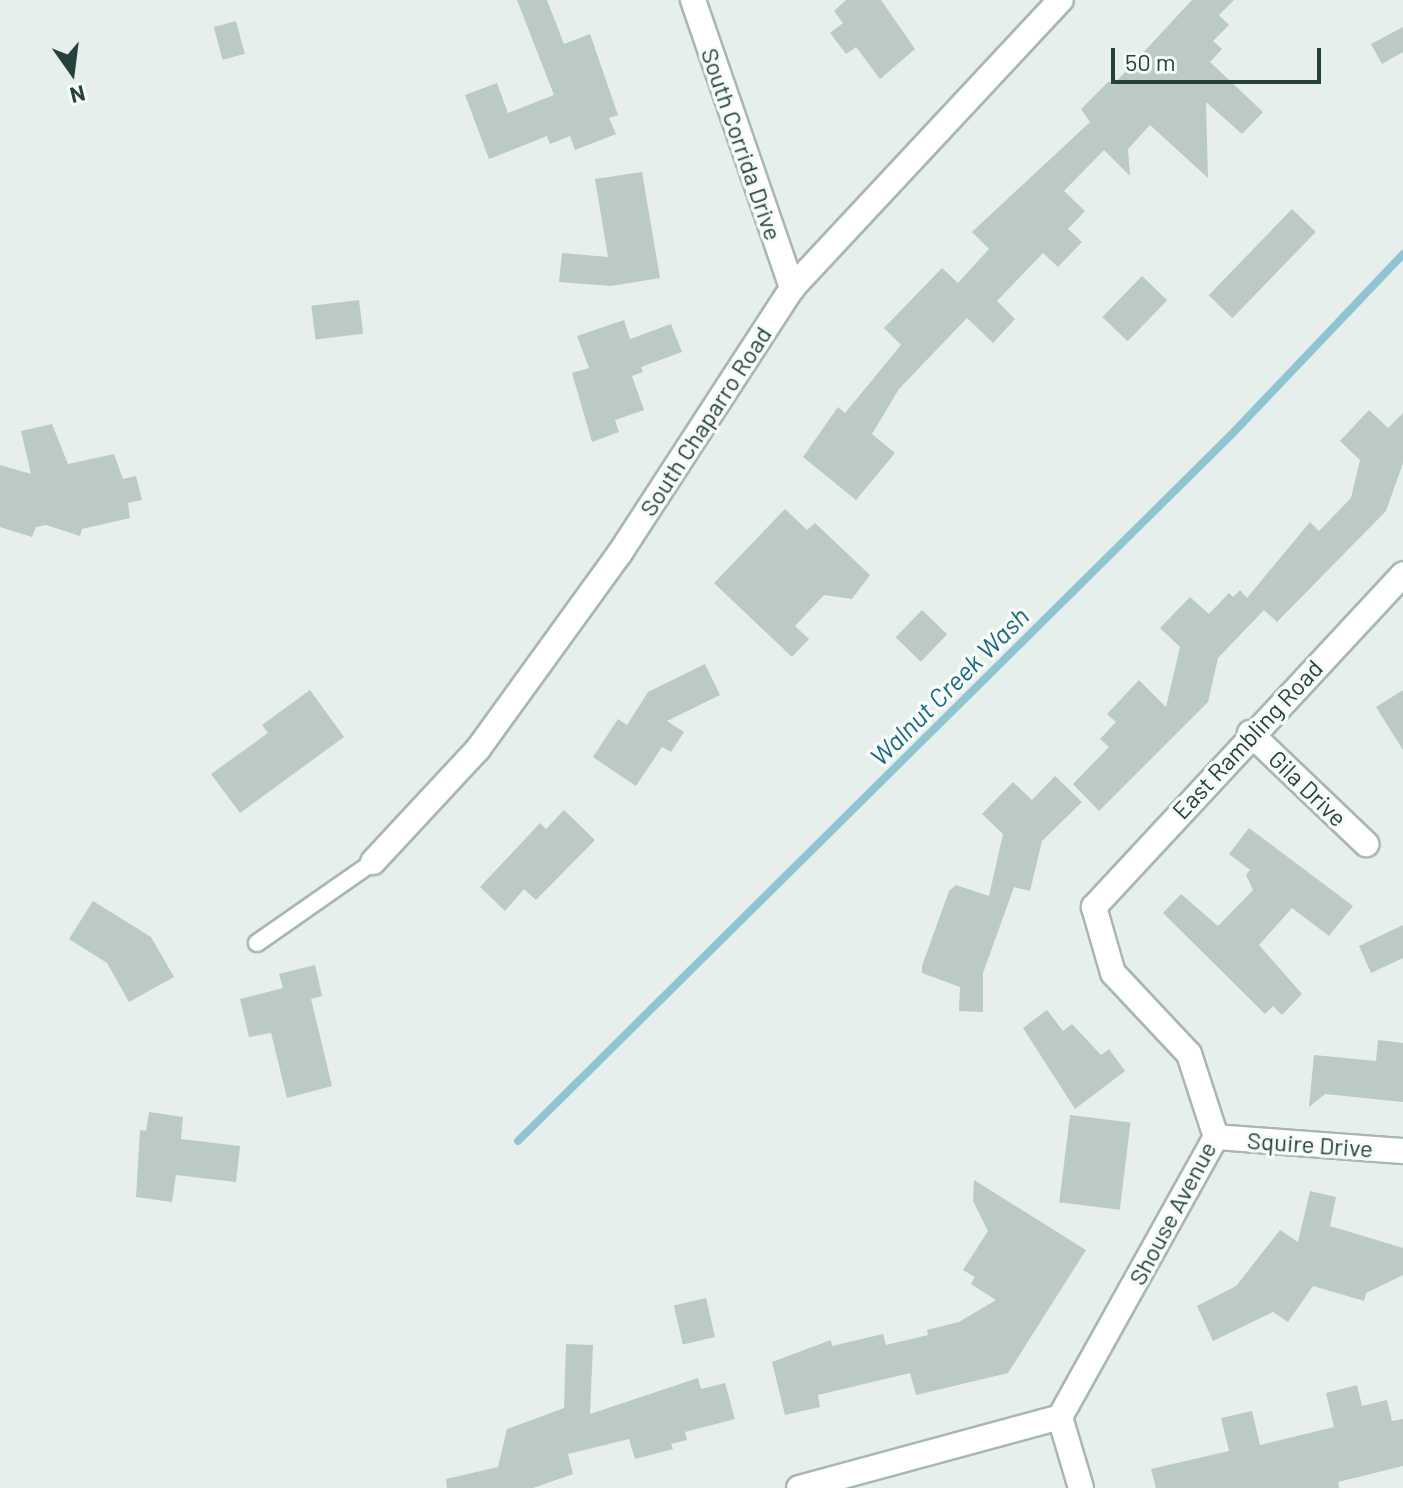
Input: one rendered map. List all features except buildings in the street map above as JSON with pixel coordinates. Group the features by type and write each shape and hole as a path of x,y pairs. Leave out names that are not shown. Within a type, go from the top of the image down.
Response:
{"street":[{"name":"South Corrida Drive","path":"693,0 792,288"},
{"name":"South Chaparro Road","path":"373,862 478,749 620,553 792,288 1061,0"},
{"name":"East Rambling Road","path":"1094,907 1250,733 1403,574"},
{"name":"Gila Drive","path":"1250,733 1366,844"},
{"name":"Shouse Avenue","path":"1060,1417 1216,1137 1189,1054 1113,973 1094,907"},
{"name":"Squire Drive","path":"1216,1137 1403,1151"},
{"path":"799,1488 1060,1417 1081,1488"}],"lane":[{"path":"257,943 373,862"}],"waterway":[{"name":"Walnut Creek Wash","path":"518,1141 1229,437 1403,254"}]}
